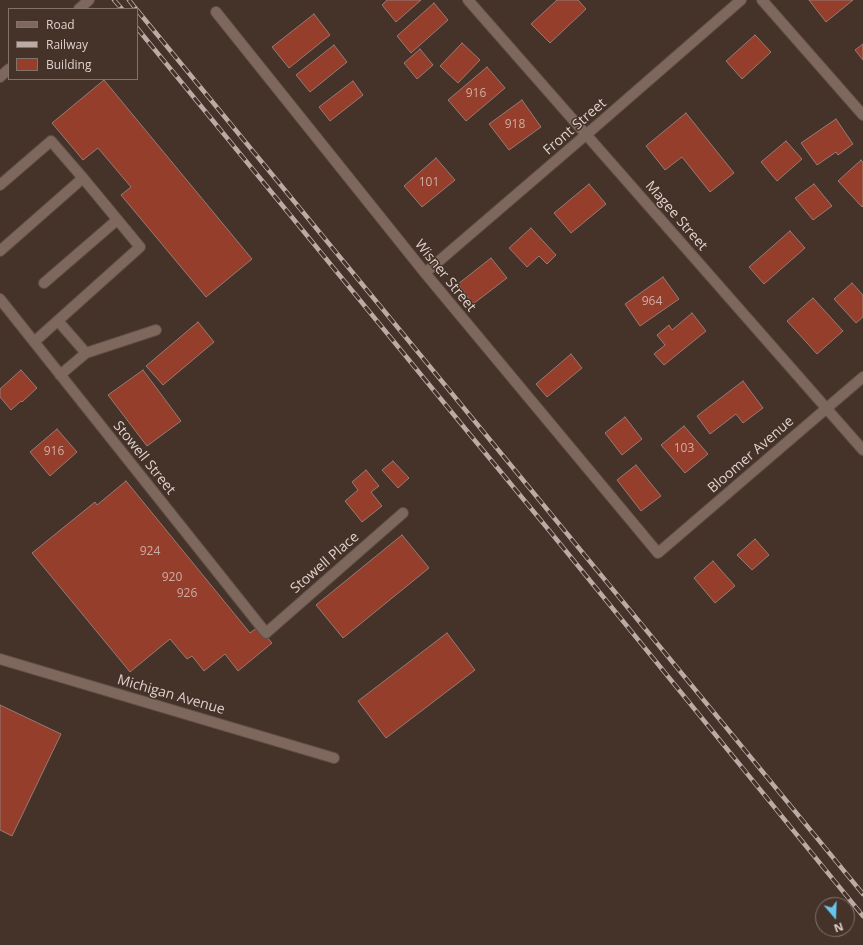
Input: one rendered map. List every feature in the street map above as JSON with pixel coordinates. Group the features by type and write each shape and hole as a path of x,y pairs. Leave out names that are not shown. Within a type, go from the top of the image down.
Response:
{"street":[{"path":"80,8 89,0"},
{"name":"Magee Street","path":"468,0 863,450"},
{"name":"Front Street","path":"425,273 742,0"},
{"path":"762,0 863,115"},
{"name":"Wisner Street","path":"216,12 425,273 658,553"},
{"path":"0,77 8,70"},
{"path":"0,185 51,141 140,247 34,342"},
{"path":"0,251 83,178"},
{"path":"44,283 117,220"},
{"name":"Stowell Street","path":"0,299 266,633"},
{"path":"58,321 86,353"},
{"path":"60,376 86,353 156,330"},
{"name":"Bloomer Avenue","path":"658,553 863,377"},
{"name":"Stowell Place","path":"266,633 403,513"},
{"name":"Michigan Avenue","path":"0,659 334,758"}],"building":[{"path":"387,0 421,0 396,22 382,5"},
{"path":"557,0 578,0 586,9 550,43 531,24"},
{"path":"809,0 853,0 826,22"},
{"path":"434,3 448,20 411,53 397,36"},
{"path":"314,14 330,35 289,68 272,47"},
{"path":"755,35 771,52 742,79 726,61"},
{"path":"462,43 480,60 458,83 440,66"},
{"path":"863,44 863,60 855,50"},
{"path":"334,45 347,62 310,92 296,75"},
{"path":"420,49 433,65 417,79 404,63"},
{"path":"487,67 505,88 466,121 448,100"},
{"path":"104,80 252,259 206,297 121,195 131,187 98,148 83,160 52,123"},
{"path":"353,81 363,95 330,121 319,107"},
{"path":"522,100 541,127 509,150 489,124"},
{"path":"686,113 734,173 710,192 682,157 665,170 646,146"},
{"path":"836,119 853,144 838,155 836,152 817,165 801,143"},
{"path":"786,141 802,159 777,181 761,162"},
{"path":"436,158 455,180 422,207 404,186"},
{"path":"861,160 863,162 862,207 838,181"},
{"path":"589,184 606,204 571,233 554,213"},
{"path":"814,184 832,206 813,220 795,198"},
{"path":"531,228 556,255 547,264 539,256 527,267 509,248"},
{"path":"790,231 805,248 764,284 749,267"},
{"path":"491,258 507,278 473,304 458,284"},
{"path":"663,277 679,299 640,326 625,304"},
{"path":"852,283 863,295 863,317 856,323 834,299"},
{"path":"813,298 843,331 817,354 787,321"},
{"path":"692,313 706,331 664,365 654,354 665,345 657,335 669,325 672,330"},
{"path":"198,322 214,342 163,385 146,366"},
{"path":"571,354 582,368 547,397 536,384"},
{"path":"21,370 37,388 11,410 0,397 0,389"},
{"path":"143,370 181,421 147,446 108,395"},
{"path":"743,381 763,408 743,423 736,414 710,434 697,416"},
{"path":"625,417 642,439 622,455 605,433"},
{"path":"684,426 708,454 685,473 661,445"},
{"path":"57,429 77,452 50,476 30,452"},
{"path":"393,461 409,478 398,488 382,470"},
{"path":"636,465 661,496 641,511 617,480"},
{"path":"366,470 379,486 371,492 382,506 362,522 345,501 358,490 352,482"},
{"path":"126,481 250,633 258,627 272,643 238,671 225,654 204,671 192,656 187,659 170,639 130,672 32,553 95,502 97,505"},
{"path":"402,535 429,568 343,638 316,605"},
{"path":"755,539 769,555 752,570 737,555"},
{"path":"713,561 735,586 715,603 694,578"},
{"path":"447,633 475,670 386,738 358,701"},
{"path":"0,705 61,734 12,836 0,830"}],"railway":[{"path":"114,0 121,8"},
{"path":"129,0 135,8"},
{"path":"138,11 863,894"},
{"path":"138,29 863,916"}]}
